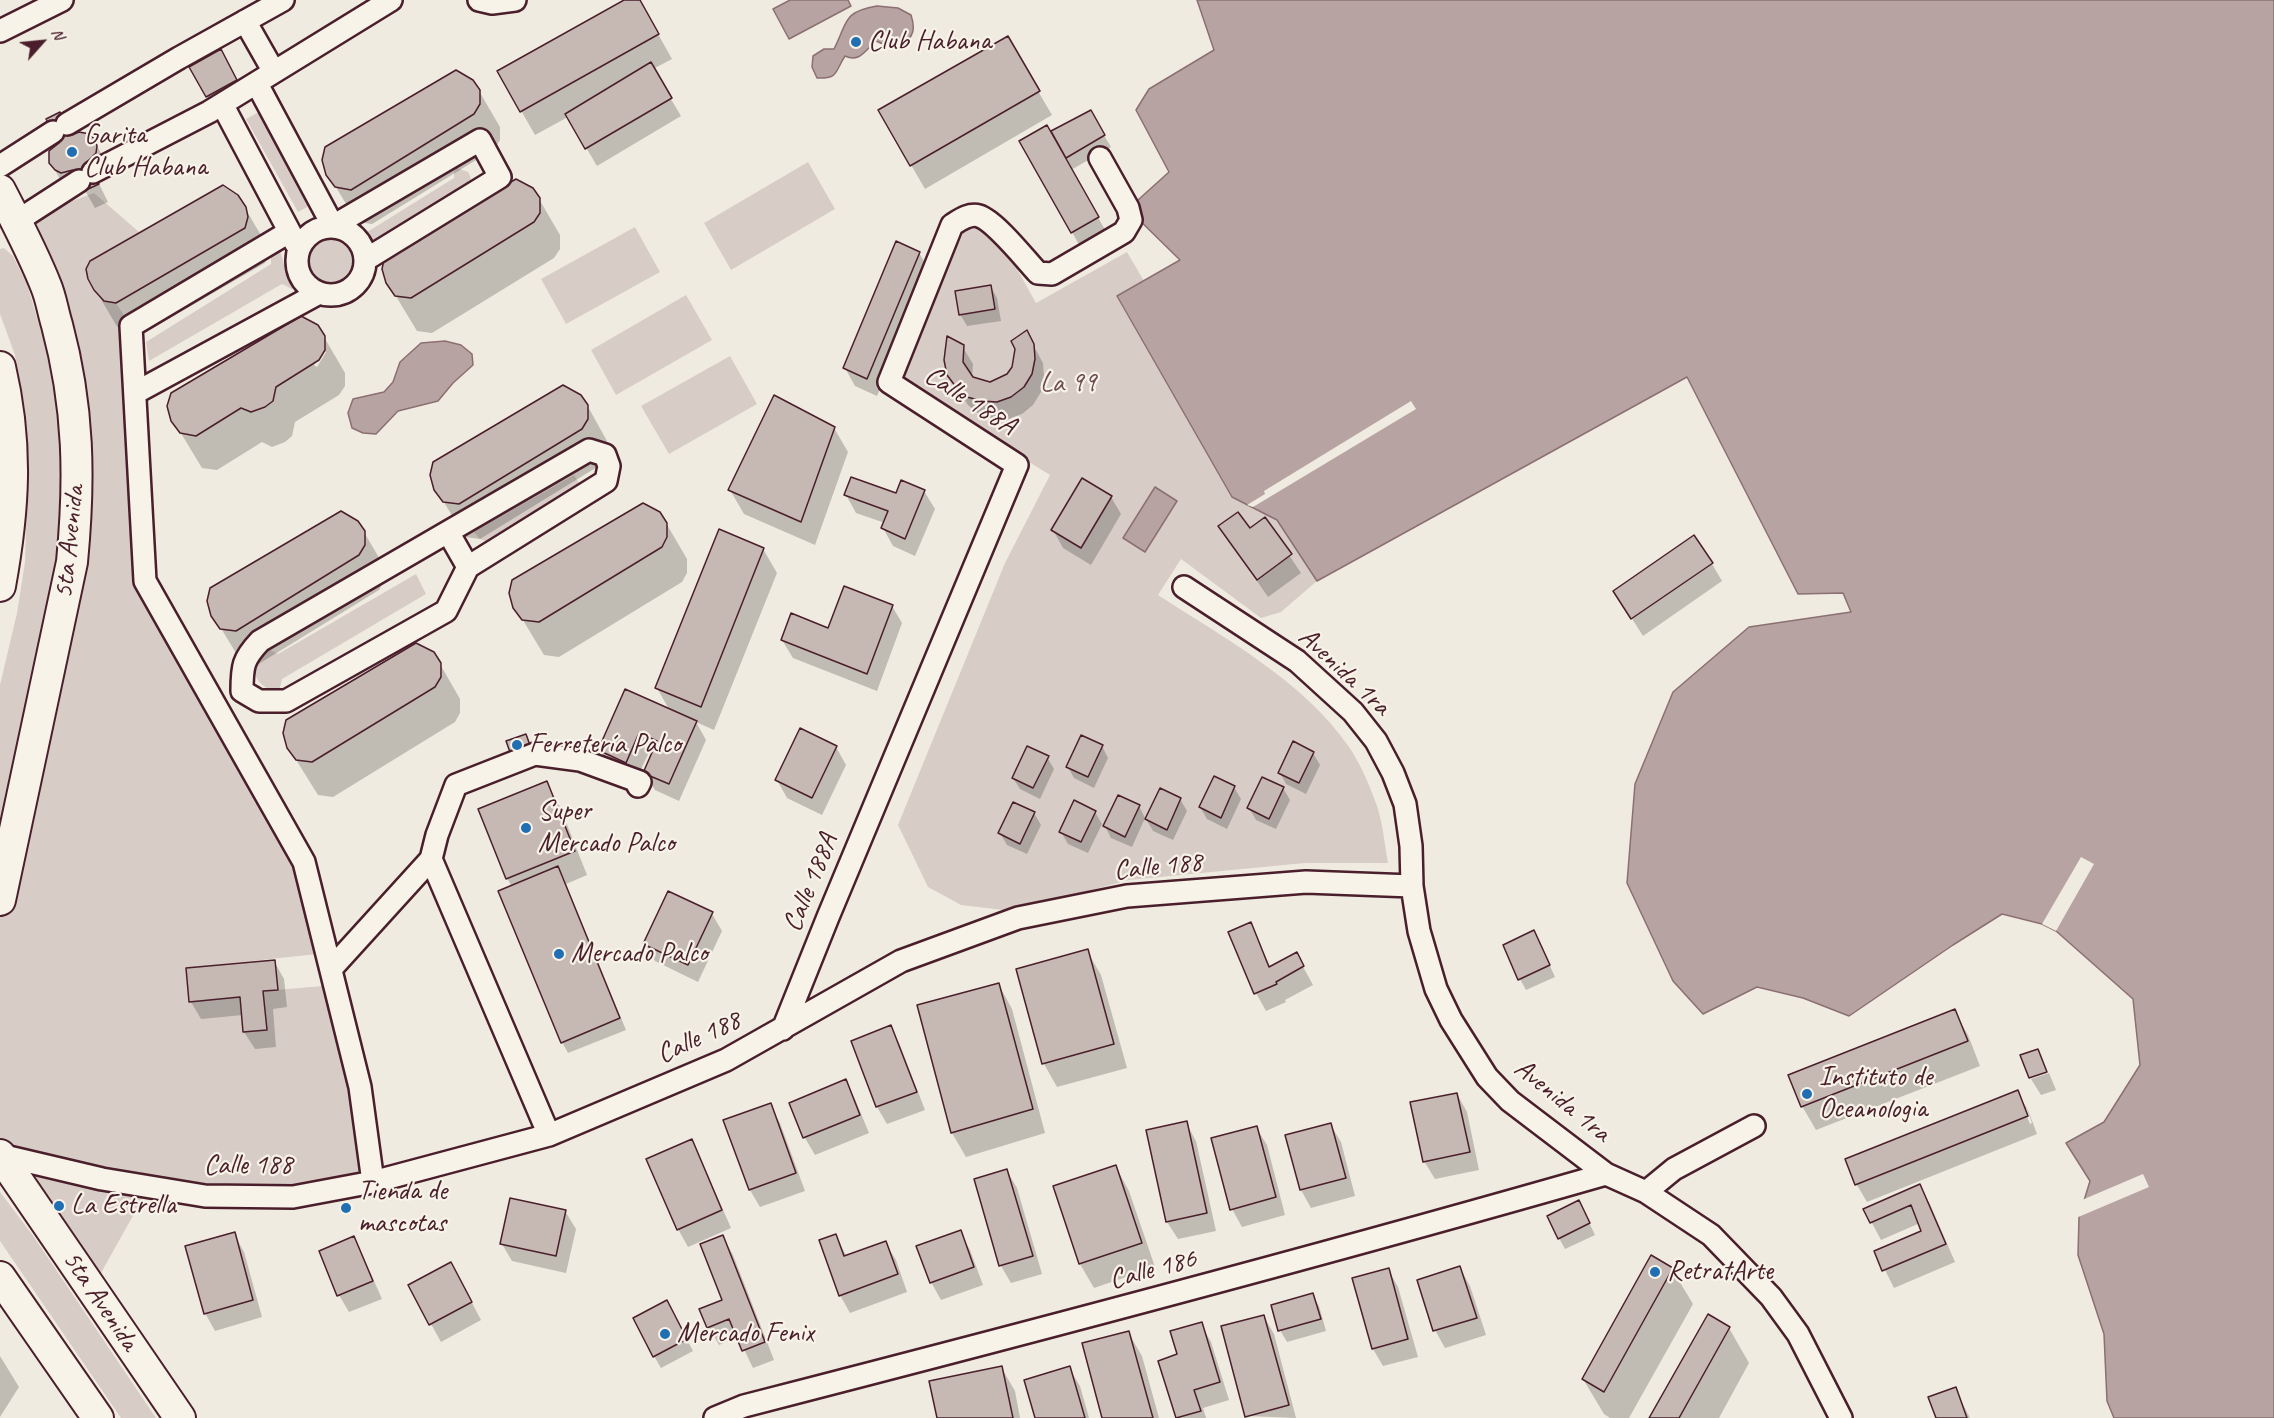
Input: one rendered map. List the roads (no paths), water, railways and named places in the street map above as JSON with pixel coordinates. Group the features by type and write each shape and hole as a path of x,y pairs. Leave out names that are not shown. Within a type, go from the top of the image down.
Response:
{"highway":[{"name":"5ta Avenida","path":"0,190 8,226 46,287 62,342 73,398 78,447 77,506 72,562 0,900"},
{"path":"0,367 12,441 13,496 0,586"},
{"name":"5ta Avenida","path":"0,1155 180,1418"},
{"path":"0,1276 98,1418"}],"street":[{"path":"0,31 62,0"},
{"path":"0,166 60,128 283,0"},
{"path":"8,226 86,176 222,104 391,0"},
{"path":"479,0 492,3 515,0"},
{"path":"245,21 265,78 333,226"},
{"path":"222,104 294,241 302,280 319,293 328,296 347,292 356,285 362,277 365,260 362,246 357,238 342,228 333,226"},
{"path":"365,260 500,177 480,140 333,226 312,232 303,240 294,241 131,326 145,581 304,862 360,1087 373,1182"},
{"name":"Calle 188A","path":"783,1029 1017,465 889,382 952,225 966,216 977,215 991,222 1038,273 1052,274 1124,232 1131,220 1128,208 1100,158"},
{"path":"135,393 319,293"},
{"path":"590,450 605,455 609,466 606,481 468,567 446,611 286,701 259,701 242,691 242,667 248,654 260,640 590,450"},
{"path":"448,532 468,567"},
{"name":"Avenida 1ra","path":"1184,586 1297,661 1353,712 1376,741 1393,773 1405,804 1411,846 1412,886 1422,940 1436,989 1468,1049 1487,1077 1510,1101 1606,1174 1646,1192 1711,1235 1771,1298 1798,1334 1841,1418"},
{"path":"216,706 242,691"},
{"path":"331,969 431,859 437,835 456,785 535,754 580,760 640,782 638,786"},
{"path":"431,859 549,1135"},
{"name":"Calle 188","path":"0,1155 102,1179 206,1196 293,1197 373,1182 549,1135 726,1060 901,961 1018,918 1139,895 1306,882 1412,886"},
{"path":"1646,1192 1674,1169 1754,1126"},
{"name":"Calle 186","path":"715,1418 744,1406 1372,1242 1606,1174"}],"place":[{"name":"Club Habana","path":"856,42"},
{"name":"Garita Club Habana","path":"72,152"},
{"name":"Ferretería Palco","path":"517,745"},
{"name":"Super Mercado Palco","path":"526,828"},
{"name":"Mercado Palco","path":"559,954"},
{"name":"Instituto de Oceanologia","path":"1807,1094"},
{"name":"La Estrella","path":"59,1206"},
{"name":"Tienda de mascotas","path":"346,1208"},
{"name":"RetratArte","path":"1655,1272"},
{"name":"Mercado Fenix","path":"665,1334"}],"park label":[{"name":"La 99","path":"1068,384"}]}
